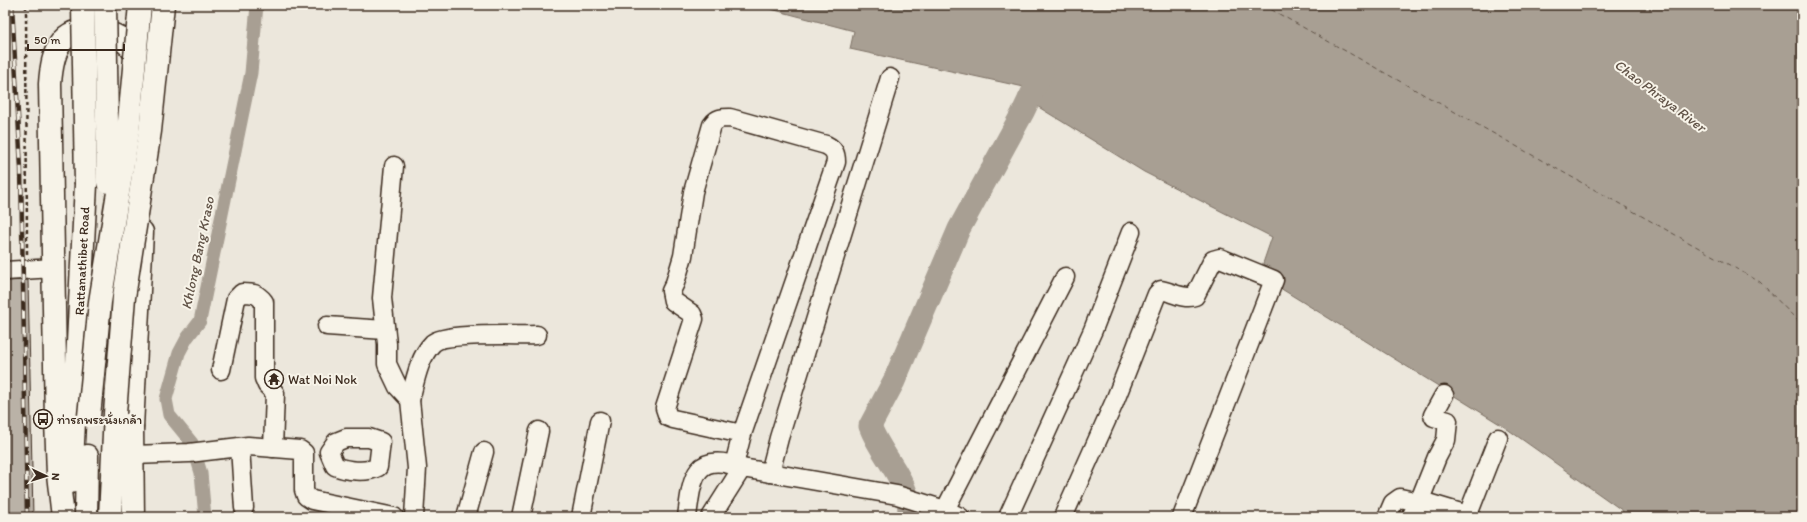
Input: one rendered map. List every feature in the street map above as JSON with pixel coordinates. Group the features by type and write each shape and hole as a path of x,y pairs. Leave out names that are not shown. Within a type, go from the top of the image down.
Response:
{"main road":[{"name":"Rattanathibet Road","path":"70,517 86,184 83,5"},
{"name":"Rattanathibet Road","path":"105,5 112,318 119,374 132,427 132,517"},
{"name":"Rattanathibet Road","path":"86,517 89,416 100,302 128,132 140,5"},
{"path":"110,517 114,428 124,297 150,131 163,5"},
{"path":"63,517 58,474 56,420 51,68 56,52 63,40 74,32 88,30 99,30 121,40 133,50 140,64 144,80 145,117 143,190 132,427"}],"street":[{"path":"770,473 783,423 890,78"},
{"path":"710,517 738,466 742,434 836,162 836,154 833,149 826,145 730,118 723,118 716,121 712,125 693,192 683,256 672,291 673,301 692,314 694,319 665,408 668,417 673,419 742,434"},
{"path":"394,166 382,298 387,364 398,387 410,400"},
{"path":"1008,517 1093,330 1131,232"},
{"path":"1063,517 1114,403 1157,294 1161,290 1190,298 1195,296 1213,260 1220,258 1274,280 1182,517"},
{"path":"5,271 54,268"},
{"path":"687,517 693,480 697,471 704,465 716,462 897,495 953,513 1065,276"},
{"path":"221,370 236,299 242,293 252,293 258,295 264,302 264,378 275,393 273,448"},
{"path":"327,326 385,330"},
{"path":"414,517 417,468 410,400 420,366 427,350 435,341 455,336 538,336"},
{"path":"1415,510 1437,457 1446,440 1448,421 1432,415 1444,396"},
{"path":"581,517 600,421"},
{"path":"520,517 539,431"},
{"path":"1415,510 1428,503 1468,516 1498,438"},
{"path":"133,455 189,453 248,446 293,448 304,453 329,452"},
{"path":"240,447 244,508"},
{"path":"466,517 484,452"},
{"path":"304,453 304,490 306,496 312,500 394,517"},
{"path":"1387,517 1393,503 1400,498 1415,510"}],"path":[{"path":"26,5 27,257"}],"water":[{"name":"Chao Phraya River","path":"768,5 1802,5 1802,517 1621,517 1623,511 1503,426 1259,275 1272,237 1144,172 1019,95 1024,87 850,49 854,31 767,8"}],"building":[{"path":"28,280 33,517 5,517 5,281"}],"waterway":[{"name":"Khlong Bang Kraso","path":"205,517 201,473 192,443 169,415 166,399 179,353 187,338 200,321 251,73 257,5"},
{"path":"909,517 907,495 899,477 878,444 870,426 894,381 959,229 1023,112 1042,72"}],"ferry route":[{"path":"1263,5 1760,282 1802,325"}],"railway":[{"path":"12,5 21,169 27,517"}],"place":[{"name":"Wat Noi Nok","path":"274,379"},
{"name":"ท่ารถพระนั่งเกล้า","path":"43,419"}]}
